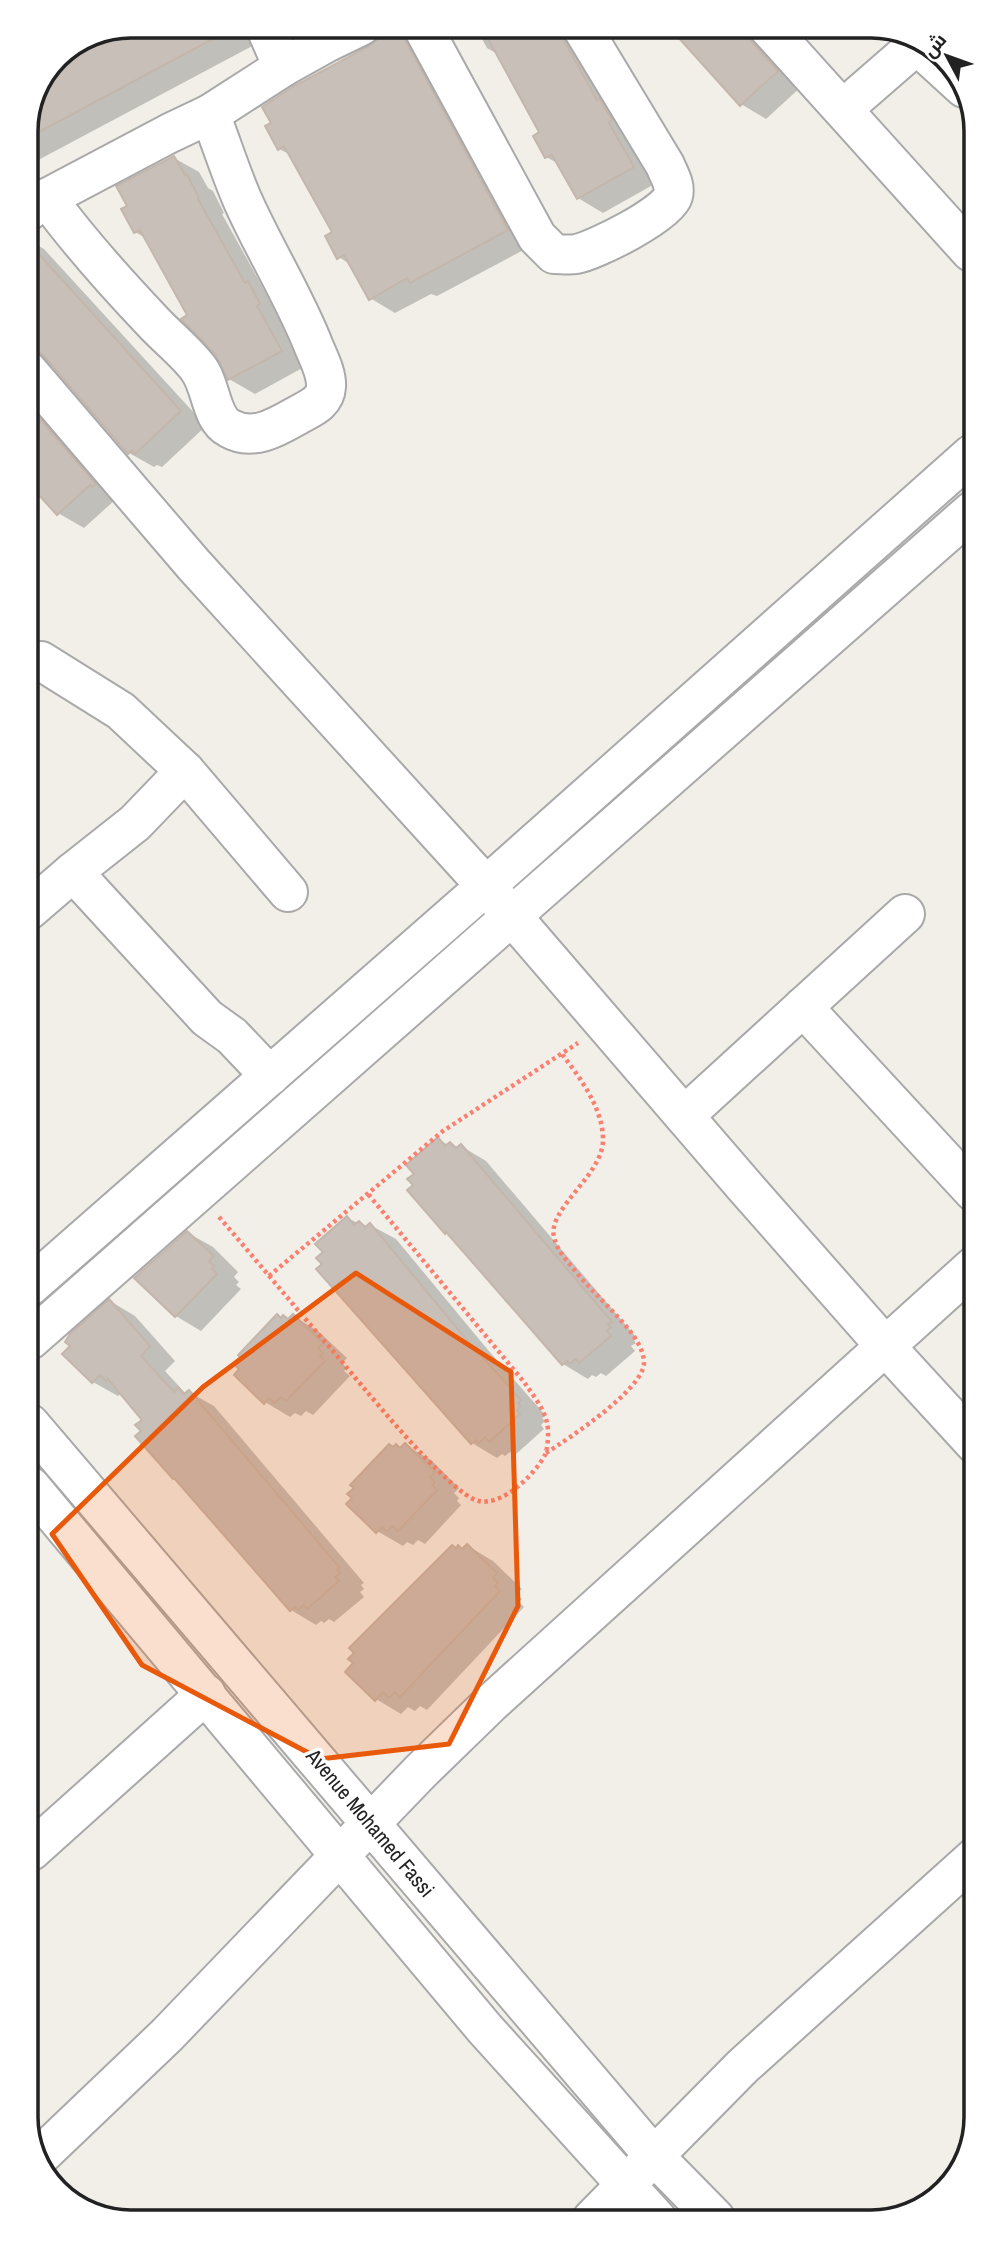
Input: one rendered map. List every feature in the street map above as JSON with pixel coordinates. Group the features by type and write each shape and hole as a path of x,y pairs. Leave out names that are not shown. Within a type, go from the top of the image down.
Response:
{"street":[{"path":"270,38 283,67"},
{"path":"39,204 210,114 283,67 336,38"},
{"path":"429,38 537,237 554,254 577,254 653,218 667,207 673,196 673,183 665,165 589,39"},
{"path":"779,39 964,244"},
{"path":"843,109 912,50"},
{"path":"39,206 70,230 153,323 197,367 208,384 217,418 227,428 242,433 259,433 274,429 324,398 327,386 323,368 306,326 242,199 210,114"},
{"path":"39,384 194,565 486,886 886,1348 964,1432"},
{"path":"38,1279 486,886 964,460"},
{"path":"38,1333 964,518"},
{"path":"41,661 121,711 185,771 288,892"},
{"path":"39,902 135,823 185,771"},
{"path":"73,872 207,1018 232,1036 262,1082"},
{"path":"684,1116 905,914"},
{"path":"803,1007 964,1181"},
{"path":"45,2152 167,2035 420,1772 490,1704 964,1275"},
{"name":"Avenue Mohamed Fassi","path":"38,1434 653,2155 707,2210"},
{"name":"Avenue Mohamed Fassi","path":"38,1496 485,2029 649,2210"},
{"path":"38,1845 206,1694"},
{"path":"600,2210 743,2066 964,1867"}],"path":[{"path":"269,1276 443,1131 562,1054 603,1023"},
{"path":"198,1192 408,1438 452,1483 477,1501 488,1502 502,1498 536,1468 546,1453 584,1429 609,1408 633,1383 644,1361 630,1331 558,1250 553,1235 554,1223 592,1172 602,1153 603,1138 591,1096 562,1054"},
{"path":"368,1194 524,1382 547,1423 546,1453"}],"highlighted area":[{"path":"356,1273 511,1372 518,1606 449,1744 320,1759 142,1665 52,1534 203,1387"}],"building":[{"path":"214,38 39,132 42,107 48,90 70,61 85,51 101,43 119,39"},
{"path":"379,38 404,38 508,230 410,283 407,278 369,300 344,255 337,259 325,236 332,232 284,146 278,150 265,126 271,123 262,107 294,86"},
{"path":"488,38 563,39 597,100 599,98 612,120 609,123 634,167 577,199 552,155 545,158 533,136 539,132"},
{"path":"679,39 750,39 778,71 740,106"},
{"path":"174,156 185,175 187,174 245,283 248,281 260,304 257,306 282,351 228,380 215,354 181,319 187,315 140,230 134,233 121,209 127,206 116,186"},
{"path":"39,254 181,411 135,454 132,450 128,454 39,353"},
{"path":"39,418 96,484 92,487 90,485 57,515 39,495"},
{"path":"438,1137 445,1146 450,1142 456,1148 461,1144 612,1322 608,1324 611,1327 607,1331 611,1336 579,1363 576,1359 562,1365 407,1190 413,1185 407,1179 414,1174 406,1165"},
{"path":"347,1216 354,1225 359,1221 365,1227 370,1223 521,1400 517,1410 520,1414 489,1442 485,1437 479,1443 476,1440 471,1444 316,1269 322,1264 316,1258 323,1252 315,1244"},
{"path":"187,1231 214,1256 209,1261 217,1274 175,1317 134,1278"},
{"path":"109,1299 150,1346 141,1356 174,1392 178,1387 184,1394 189,1390 340,1568 337,1570 340,1573 335,1577 339,1581 307,1609 304,1605 298,1610 295,1607 290,1611 135,1436 141,1431 135,1425 142,1420 108,1379 106,1381 100,1375 92,1383 62,1354 70,1346 65,1342 70,1334"},
{"path":"277,1314 288,1319 293,1314 323,1343 318,1348 325,1361 286,1401 281,1397 274,1403 269,1398 264,1404 234,1375 239,1369 235,1365 241,1359 238,1355"},
{"path":"405,1443 435,1472 430,1477 437,1490 398,1531 393,1526 387,1532 382,1527 376,1533 346,1504 352,1498 347,1494 354,1488 350,1485 389,1444 393,1447 396,1444 400,1448"},
{"path":"467,1544 497,1573 493,1578 500,1591 400,1697 395,1692 389,1698 383,1692 375,1701 345,1672 353,1663 348,1659 354,1653 349,1648 452,1545 456,1548 458,1545 462,1549"}]}
